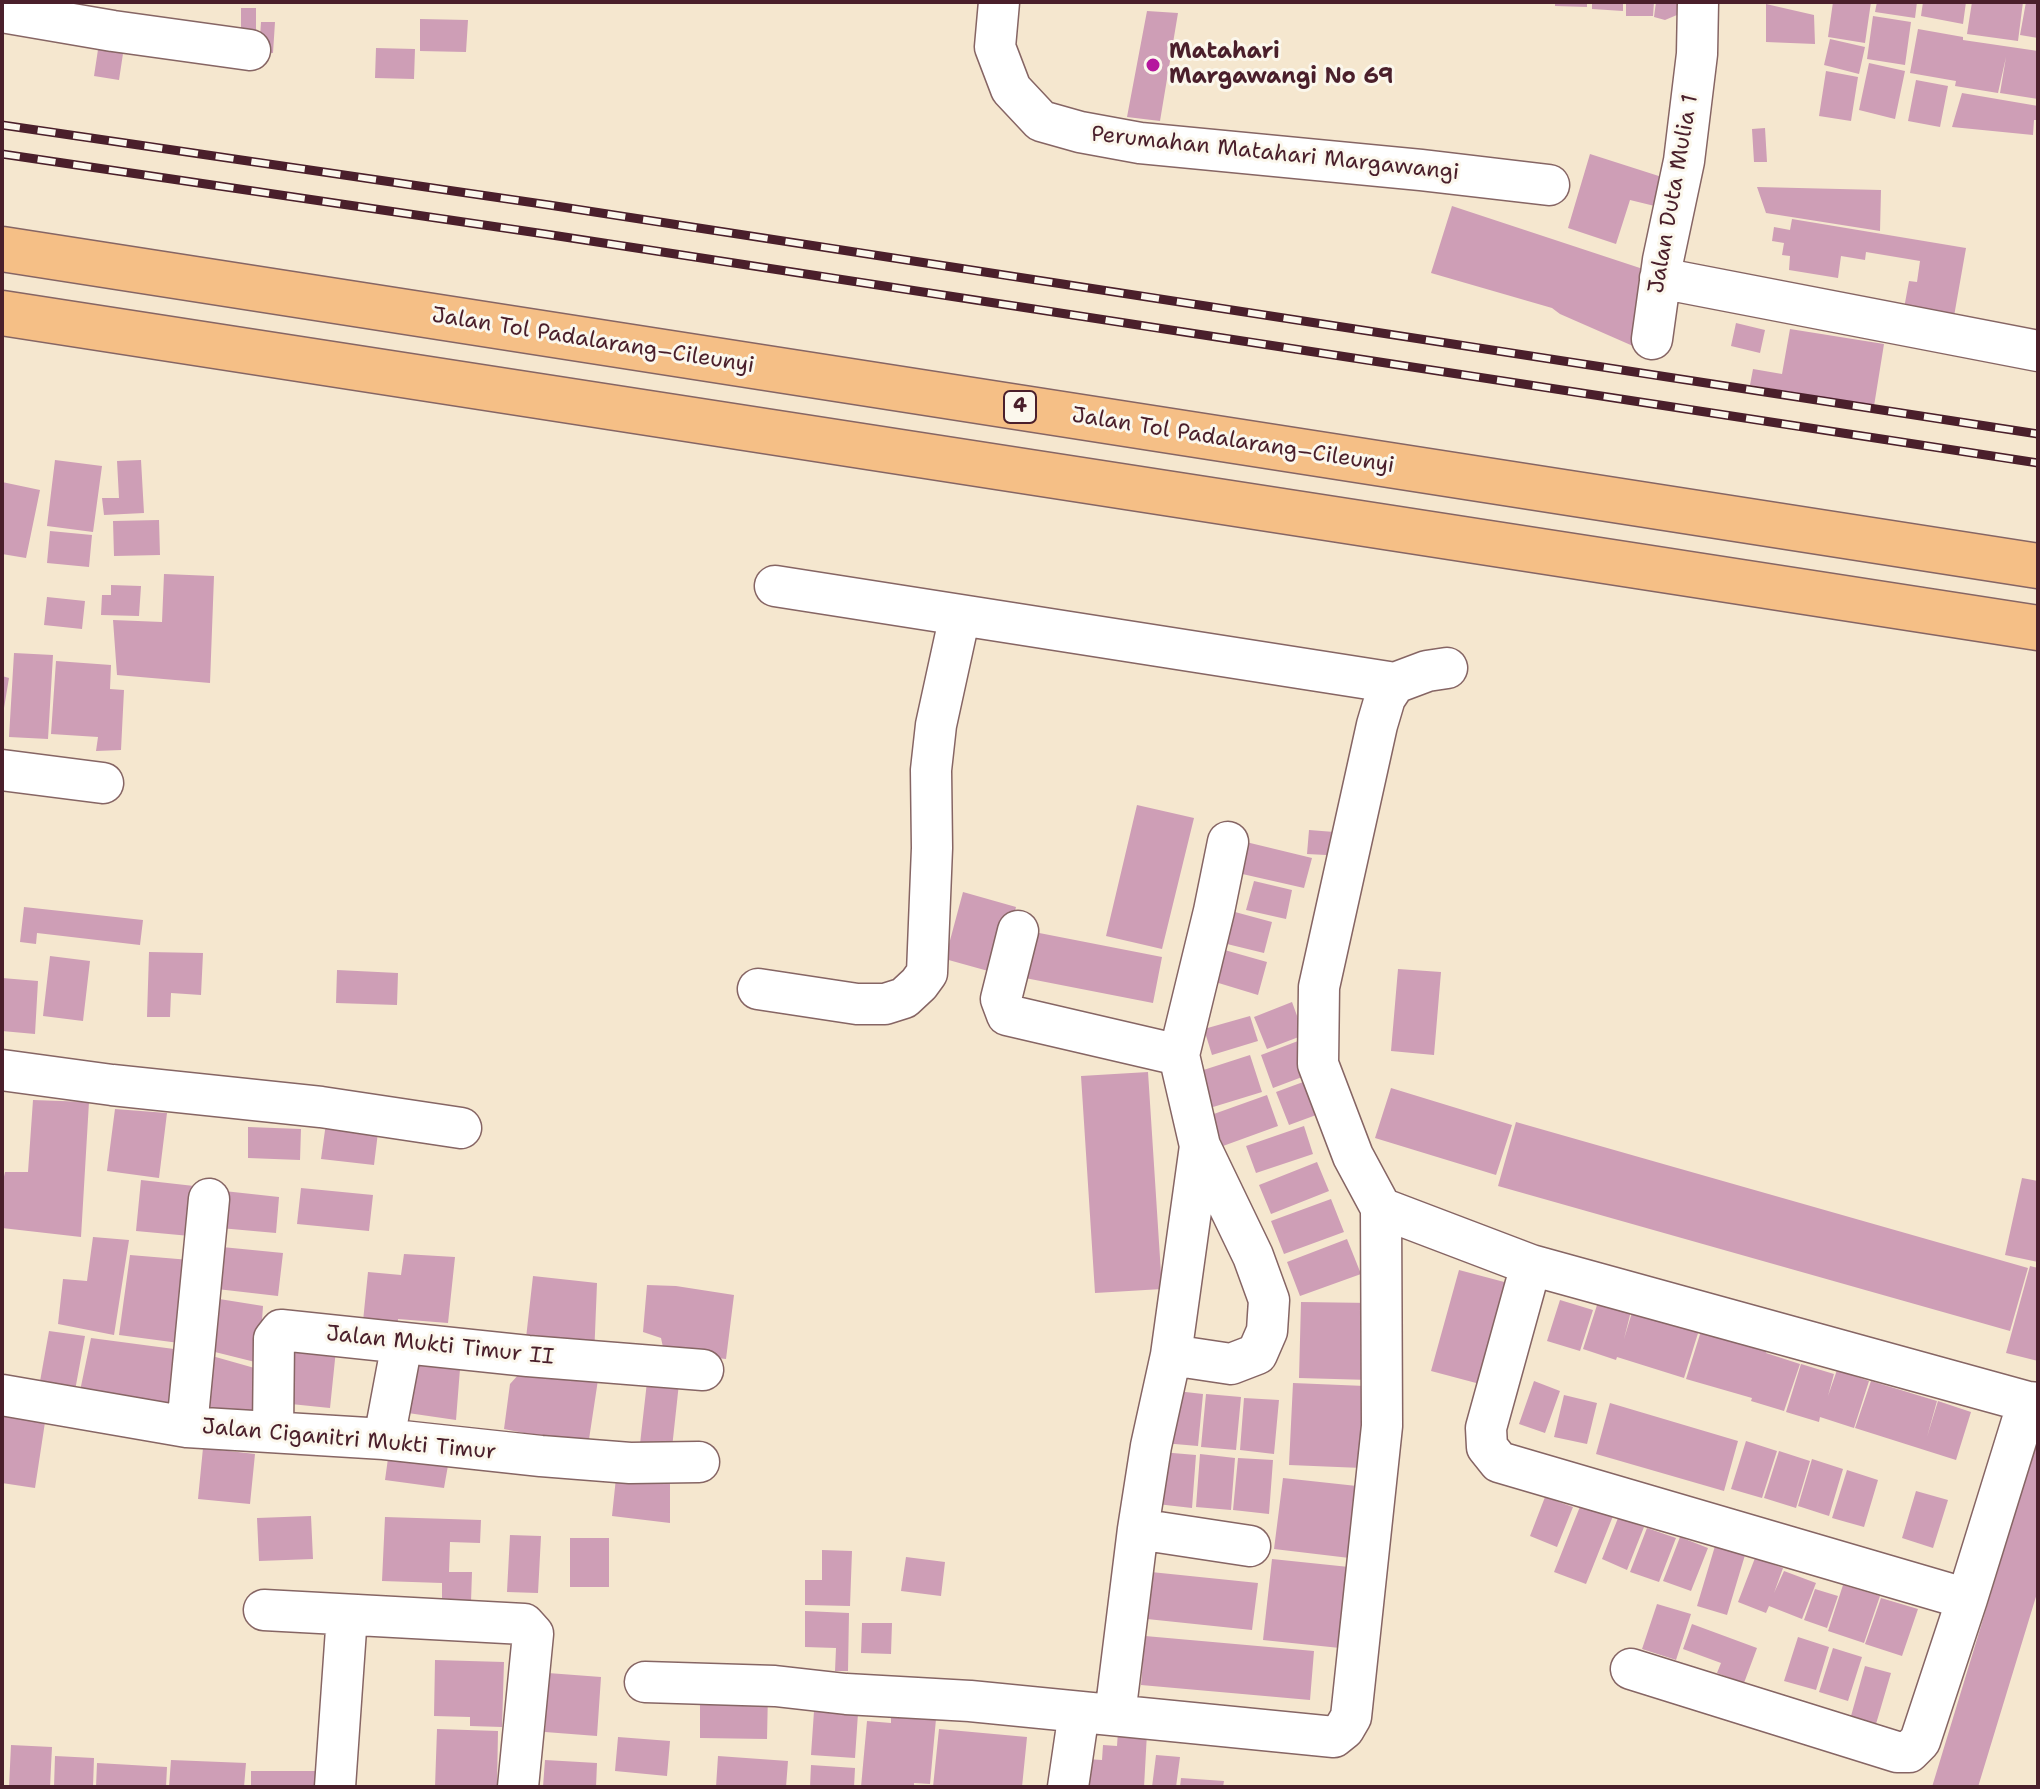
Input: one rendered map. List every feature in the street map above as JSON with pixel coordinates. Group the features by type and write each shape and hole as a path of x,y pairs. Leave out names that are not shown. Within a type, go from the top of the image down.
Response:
{"highway":[{"name":"Jalan Tol Padalarang–Cileunyi","path":"2,249 2038,566"},
{"path":"2,313 2038,628"}],"street":[{"name":"Perumahan Matahari Margawangi","path":"999,2 995,47 1011,89 1041,121 1140,143 1549,185"},
{"name":"Jalan Duta Mulia 1","path":"1652,339 1660,278 1684,161 1697,54 1698,2"},
{"path":"2,12 114,16 250,50"},
{"path":"1660,278 2038,351"},
{"path":"775,586 1395,683 1427,671 1447,668"},
{"path":"758,989 857,1004 885,1004 904,998 927,973 932,848 931,770 936,725 960,615"},
{"path":"645,1682 775,1686 846,1694 970,1701 1334,1737 1344,1729 1351,1717 1382,1426 1381,1208 1353,1156 1318,1064 1319,987 1377,725 1385,698 1395,683"},
{"path":"2,770 103,783"},
{"path":"1171,1355 1231,1364 1257,1354 1267,1331 1269,1300 1253,1256 1200,1146 1179,1055 1228,842"},
{"path":"1018,931 1001,999 1007,1015 1179,1055"},
{"path":"2,1070 321,1107 461,1128"},
{"path":"1068,1787 1097,1713 1138,1529 1151,1446 1171,1355 1200,1146"},
{"path":"187,1427 209,1199"},
{"path":"1381,1208 1531,1265 2033,1402 1920,1741 1909,1752 1897,1752 1631,1669"},
{"path":"1531,1265 1486,1428 1487,1447 1499,1462 1967,1599"},
{"name":"Jalan Mukti Timur II","path":"273,1432 274,1339 281,1330 528,1356 703,1370"},
{"path":"384,1439 402,1343"},
{"name":"Jalan Ciganitri Mukti Timur","path":"2,1395 187,1427 384,1439 630,1463 699,1462"},
{"path":"1138,1529 1250,1546"},
{"path":"264,1610 524,1624 533,1634 518,1787"},
{"path":"335,1787 347,1615"}],"building":[{"path":"1555,2 1587,2 1587,7 1555,6"},
{"path":"1592,2 1623,2 1623,11 1592,9"},
{"path":"1626,2 1654,2 1653,16 1626,16"},
{"path":"1656,2 1684,2 1684,12 1665,20 1654,17"},
{"path":"1833,2 1871,2 1865,43 1828,37"},
{"path":"1877,2 1917,2 1915,18 1875,12"},
{"path":"1923,2 1966,2 1963,24 1921,16"},
{"path":"1972,2 2023,2 2018,41 1967,34"},
{"path":"2026,2 2038,2 2038,38 2020,35"},
{"path":"1766,4 1814,15 1815,44 1766,42"},
{"path":"241,8 256,8 256,39 241,39"},
{"name":"Matahari Margawangi No 69","path":"1147,11 1178,13 1160,121 1127,117"},
{"path":"1873,16 1911,22 1905,65 1867,59"},
{"path":"420,19 468,20 466,52 420,51"},
{"path":"261,22 275,22 273,53 259,52"},
{"path":"1918,29 1963,37 1963,40 2038,51 2038,99 2000,93 2006,57 1998,93 1955,86 1956,81 1910,73"},
{"path":"1830,39 1865,47 1859,74 1824,65"},
{"path":"99,43 124,47 119,80 94,76"},
{"path":"376,48 415,49 414,79 375,78"},
{"path":"1869,63 1905,71 1895,119 1859,110"},
{"path":"1826,71 1858,77 1851,121 1819,116"},
{"path":"1916,80 1948,86 1940,127 1908,121"},
{"path":"1962,93 2038,106 2033,135 1952,127"},
{"path":"1765,128 1767,162 1754,162 1752,129"},
{"path":"1590,154 1665,178 1667,209 1630,200 1616,244 1568,228"},
{"path":"1757,187 1881,190 1880,231 1766,213"},
{"path":"1452,206 1643,269 1633,346 1552,308 1431,273"},
{"path":"1792,219 1966,248 1953,322 1903,314 1909,281 1917,282 1920,261 1866,252 1865,260 1841,256 1838,278 1789,270 1790,256 1782,255 1784,243 1772,241 1774,227 1790,230"},
{"path":"1736,323 1765,330 1760,353 1731,346"},
{"path":"1790,329 1884,344 1874,406 1750,385 1753,369 1782,374"},
{"path":"55,460 102,466 93,532 47,526"},
{"path":"141,460 144,513 104,515 102,498 119,498 117,461"},
{"path":"2,482 40,490 26,558 2,554"},
{"path":"159,520 160,555 114,556 113,521"},
{"path":"50,531 92,535 89,567 47,563"},
{"path":"164,574 214,576 210,683 117,675 113,620 162,622"},
{"path":"111,585 141,586 139,616 101,615 102,595 111,595"},
{"path":"47,597 85,601 82,629 44,625"},
{"path":"14,653 53,655 48,739 9,737"},
{"path":"56,661 111,665 110,689 124,690 121,750 96,751 98,737 51,734"},
{"path":"2,676 9,678 4,708 2,708"},
{"path":"1137,805 1194,818 1162,949 1106,936"},
{"path":"1309,830 1347,833 1345,856 1307,854"},
{"path":"1246,842 1312,858 1304,888 1238,873"},
{"path":"1254,881 1292,890 1286,919 1246,910"},
{"path":"963,892 1016,907 999,974 945,959"},
{"path":"24,907 143,920 140,945 37,933 36,944 20,942"},
{"path":"1235,912 1272,922 1264,953 1227,944"},
{"path":"1029,931 1162,957 1153,1003 1020,977"},
{"path":"1221,949 1267,962 1258,995 1212,981"},
{"path":"149,952 203,953 201,995 171,993 170,1017 147,1017"},
{"path":"50,956 90,961 83,1021 43,1016"},
{"path":"1398,969 1441,972 1434,1055 1391,1051"},
{"path":"337,970 398,973 397,1005 336,1003"},
{"path":"2,978 38,981 35,1034 2,1031"},
{"path":"1292,1002 1304,1035 1267,1049 1254,1017"},
{"path":"1250,1016 1258,1041 1212,1055 1204,1029"},
{"path":"1298,1041 1310,1074 1273,1088 1261,1055"},
{"path":"1250,1055 1262,1092 1200,1111 1188,1075"},
{"path":"1148,1072 1162,1289 1095,1293 1081,1076"},
{"path":"1314,1078 1327,1111 1289,1125 1276,1092"},
{"path":"1391,1088 1512,1125 1496,1175 1375,1138"},
{"path":"1267,1095 1278,1126 1223,1146 1211,1115"},
{"path":"33,1100 89,1102 81,1237 2,1228 5,1172 28,1172"},
{"path":"115,1109 167,1113 159,1178 107,1171"},
{"path":"327,1116 379,1124 374,1165 321,1159"},
{"path":"1516,1122 2028,1268 2010,1331 1498,1186"},
{"path":"1304,1126 1313,1154 1256,1173 1246,1146"},
{"path":"248,1127 301,1129 300,1160 248,1158"},
{"path":"1317,1162 1329,1191 1271,1214 1259,1185"},
{"path":"2022,1178 2038,1181 2038,1262 2005,1255"},
{"path":"141,1180 194,1186 190,1236 136,1231"},
{"path":"301,1188 373,1195 369,1231 297,1224"},
{"path":"224,1191 279,1197 276,1233 220,1228"},
{"path":"1331,1199 1344,1232 1284,1254 1271,1221"},
{"path":"93,1237 129,1240 114,1335 58,1324 63,1279 87,1281"},
{"path":"1347,1239 1361,1274 1300,1296 1287,1262"},
{"path":"222,1247 283,1253 278,1296 217,1289"},
{"path":"404,1254 455,1257 448,1323 398,1319 397,1335 362,1331 368,1272 401,1275"},
{"path":"130,1255 190,1260 179,1343 119,1335"},
{"path":"2030,1266 2038,1268 2038,1361 2006,1353"},
{"path":"1459,1270 1508,1283 1480,1384 1431,1371"},
{"path":"533,1276 597,1283 594,1358 525,1347"},
{"path":"647,1285 734,1295 726,1359 664,1352 661,1338 643,1332"},
{"path":"213,1298 263,1306 259,1363 207,1350"},
{"path":"1560,1300 1593,1310 1580,1351 1547,1341"},
{"path":"1301,1302 1372,1303 1370,1380 1299,1378"},
{"path":"1598,1302 1631,1311 1624,1339 1633,1309 1699,1330 1684,1378 1583,1349"},
{"path":"49,1331 85,1336 74,1396 39,1387"},
{"path":"1701,1331 1800,1364 1784,1411 1751,1401 1752,1398 1686,1379"},
{"path":"289,1335 337,1340 330,1408 281,1403"},
{"path":"91,1338 174,1349 171,1410 80,1391"},
{"path":"418,1349 461,1356 456,1420 408,1413"},
{"path":"205,1354 258,1369 254,1419 202,1412"},
{"path":"528,1364 599,1373 588,1446 504,1429 510,1384"},
{"path":"1801,1364 1834,1374 1828,1396 1837,1370 1869,1381 1854,1428 1820,1417 1819,1422 1786,1412"},
{"path":"648,1373 680,1374 672,1448 640,1444"},
{"path":"1534,1381 1560,1391 1545,1433 1519,1424"},
{"path":"1871,1381 1937,1401 1927,1437 1938,1401 1971,1412 1956,1460 1855,1428"},
{"path":"1293,1383 1365,1386 1362,1468 1289,1465"},
{"path":"1168,1390 1203,1394 1198,1446 1163,1443"},
{"path":"1206,1394 1241,1397 1236,1450 1201,1447"},
{"path":"1564,1395 1597,1403 1587,1444 1554,1437"},
{"path":"1244,1398 1279,1400 1274,1454 1240,1450"},
{"path":"2,1403 47,1409 35,1488 2,1483"},
{"path":"1610,1403 1738,1441 1724,1491 1596,1454"},
{"path":"1746,1441 1777,1451 1762,1498 1731,1489"},
{"path":"2037,1442 2038,1590 1978,1787 1932,1787"},
{"path":"390,1444 450,1454 444,1488 385,1480"},
{"path":"203,1448 255,1454 250,1504 198,1499"},
{"path":"1779,1451 1810,1461 1796,1508 1764,1498"},
{"path":"1161,1452 1196,1455 1192,1508 1157,1504"},
{"path":"1200,1454 1235,1458 1231,1510 1196,1507"},
{"path":"1238,1458 1273,1460 1269,1514 1233,1510"},
{"path":"1812,1459 1843,1469 1829,1516 1798,1506"},
{"path":"617,1468 670,1478 670,1523 612,1516"},
{"path":"1847,1470 1878,1480 1864,1527 1832,1518"},
{"path":"1283,1478 1366,1487 1358,1559 1274,1549"},
{"path":"1916,1491 1948,1500 1933,1548 1902,1538"},
{"path":"1545,1497 1573,1507 1557,1547 1530,1536"},
{"path":"1581,1504 1613,1516 1586,1584 1554,1572"},
{"path":"311,1516 313,1559 259,1561 257,1518"},
{"path":"385,1517 481,1520 480,1543 450,1542 449,1572 472,1572 471,1602 442,1600 442,1583 382,1581"},
{"path":"1618,1518 1644,1527 1627,1570 1602,1559"},
{"path":"1647,1528 1676,1538 1659,1582 1630,1572"},
{"path":"510,1535 541,1536 538,1593 507,1592"},
{"path":"1680,1537 1708,1548 1691,1591 1663,1581"},
{"path":"570,1538 609,1538 609,1587 570,1587"},
{"path":"1715,1546 1745,1555 1727,1615 1697,1606"},
{"path":"822,1550 852,1551 850,1606 805,1605 805,1580 822,1580"},
{"path":"906,1557 945,1562 941,1596 901,1591"},
{"path":"1755,1558 1783,1568 1774,1593 1784,1571 1816,1583 1802,1619 1769,1606 1766,1613 1738,1602"},
{"path":"1272,1559 1349,1567 1340,1648 1263,1640"},
{"path":"1151,1572 1258,1583 1252,1630 1147,1619"},
{"path":"1843,1585 1880,1596 1864,1643 1828,1631"},
{"path":"1815,1589 1838,1596 1827,1628 1804,1620"},
{"path":"1881,1598 1918,1609 1902,1656 1865,1644"},
{"path":"1657,1604 1691,1614 1676,1660 1642,1649"},
{"path":"805,1611 849,1613 848,1671 835,1671 836,1648 805,1647"},
{"path":"862,1623 892,1623 891,1654 861,1653"},
{"path":"1692,1624 1757,1648 1744,1683 1717,1673 1721,1663 1683,1649"},
{"path":"1145,1636 1314,1651 1310,1700 1141,1685"},
{"path":"1798,1637 1829,1647 1816,1690 1784,1681"},
{"path":"1833,1648 1862,1657 1848,1701 1819,1692"},
{"path":"435,1660 504,1662 502,1727 470,1726 470,1717 434,1716"},
{"path":"1865,1666 1891,1673 1876,1724 1851,1716"},
{"path":"548,1673 601,1677 597,1736 545,1732"},
{"path":"700,1691 768,1692 767,1739 700,1738"},
{"path":"814,1711 858,1713 855,1758 811,1755"},
{"path":"891,1715 936,1719 930,1784 861,1787 867,1721 891,1723"},
{"path":"437,1729 498,1731 497,1787 435,1787"},
{"path":"939,1729 1027,1737 1022,1787 933,1787"},
{"path":"1118,1731 1147,1733 1144,1787 1085,1787 1086,1759 1102,1760 1103,1745 1117,1746"},
{"path":"618,1737 670,1741 667,1776 615,1771"},
{"path":"11,1745 52,1747 50,1787 9,1787"},
{"path":"1156,1755 1180,1757 1176,1787 1152,1787"},
{"path":"55,1756 94,1758 93,1787 54,1787"},
{"path":"718,1756 788,1761 786,1787 716,1787"},
{"path":"171,1760 246,1763 244,1787 169,1787"},
{"path":"545,1760 597,1763 596,1787 543,1787"},
{"path":"97,1763 167,1767 166,1787 96,1787"},
{"path":"811,1765 855,1768 854,1787 810,1787"},
{"path":"251,1771 321,1771 321,1787 251,1787"},
{"path":"1181,1778 1224,1781 1223,1787 1180,1787"}],"railway":[{"path":"2,125 549,205 2038,434"},
{"path":"2,154 2038,463"}],"place":[{"name":"Matahari Margawangi No 69","path":"1153,65"}]}
